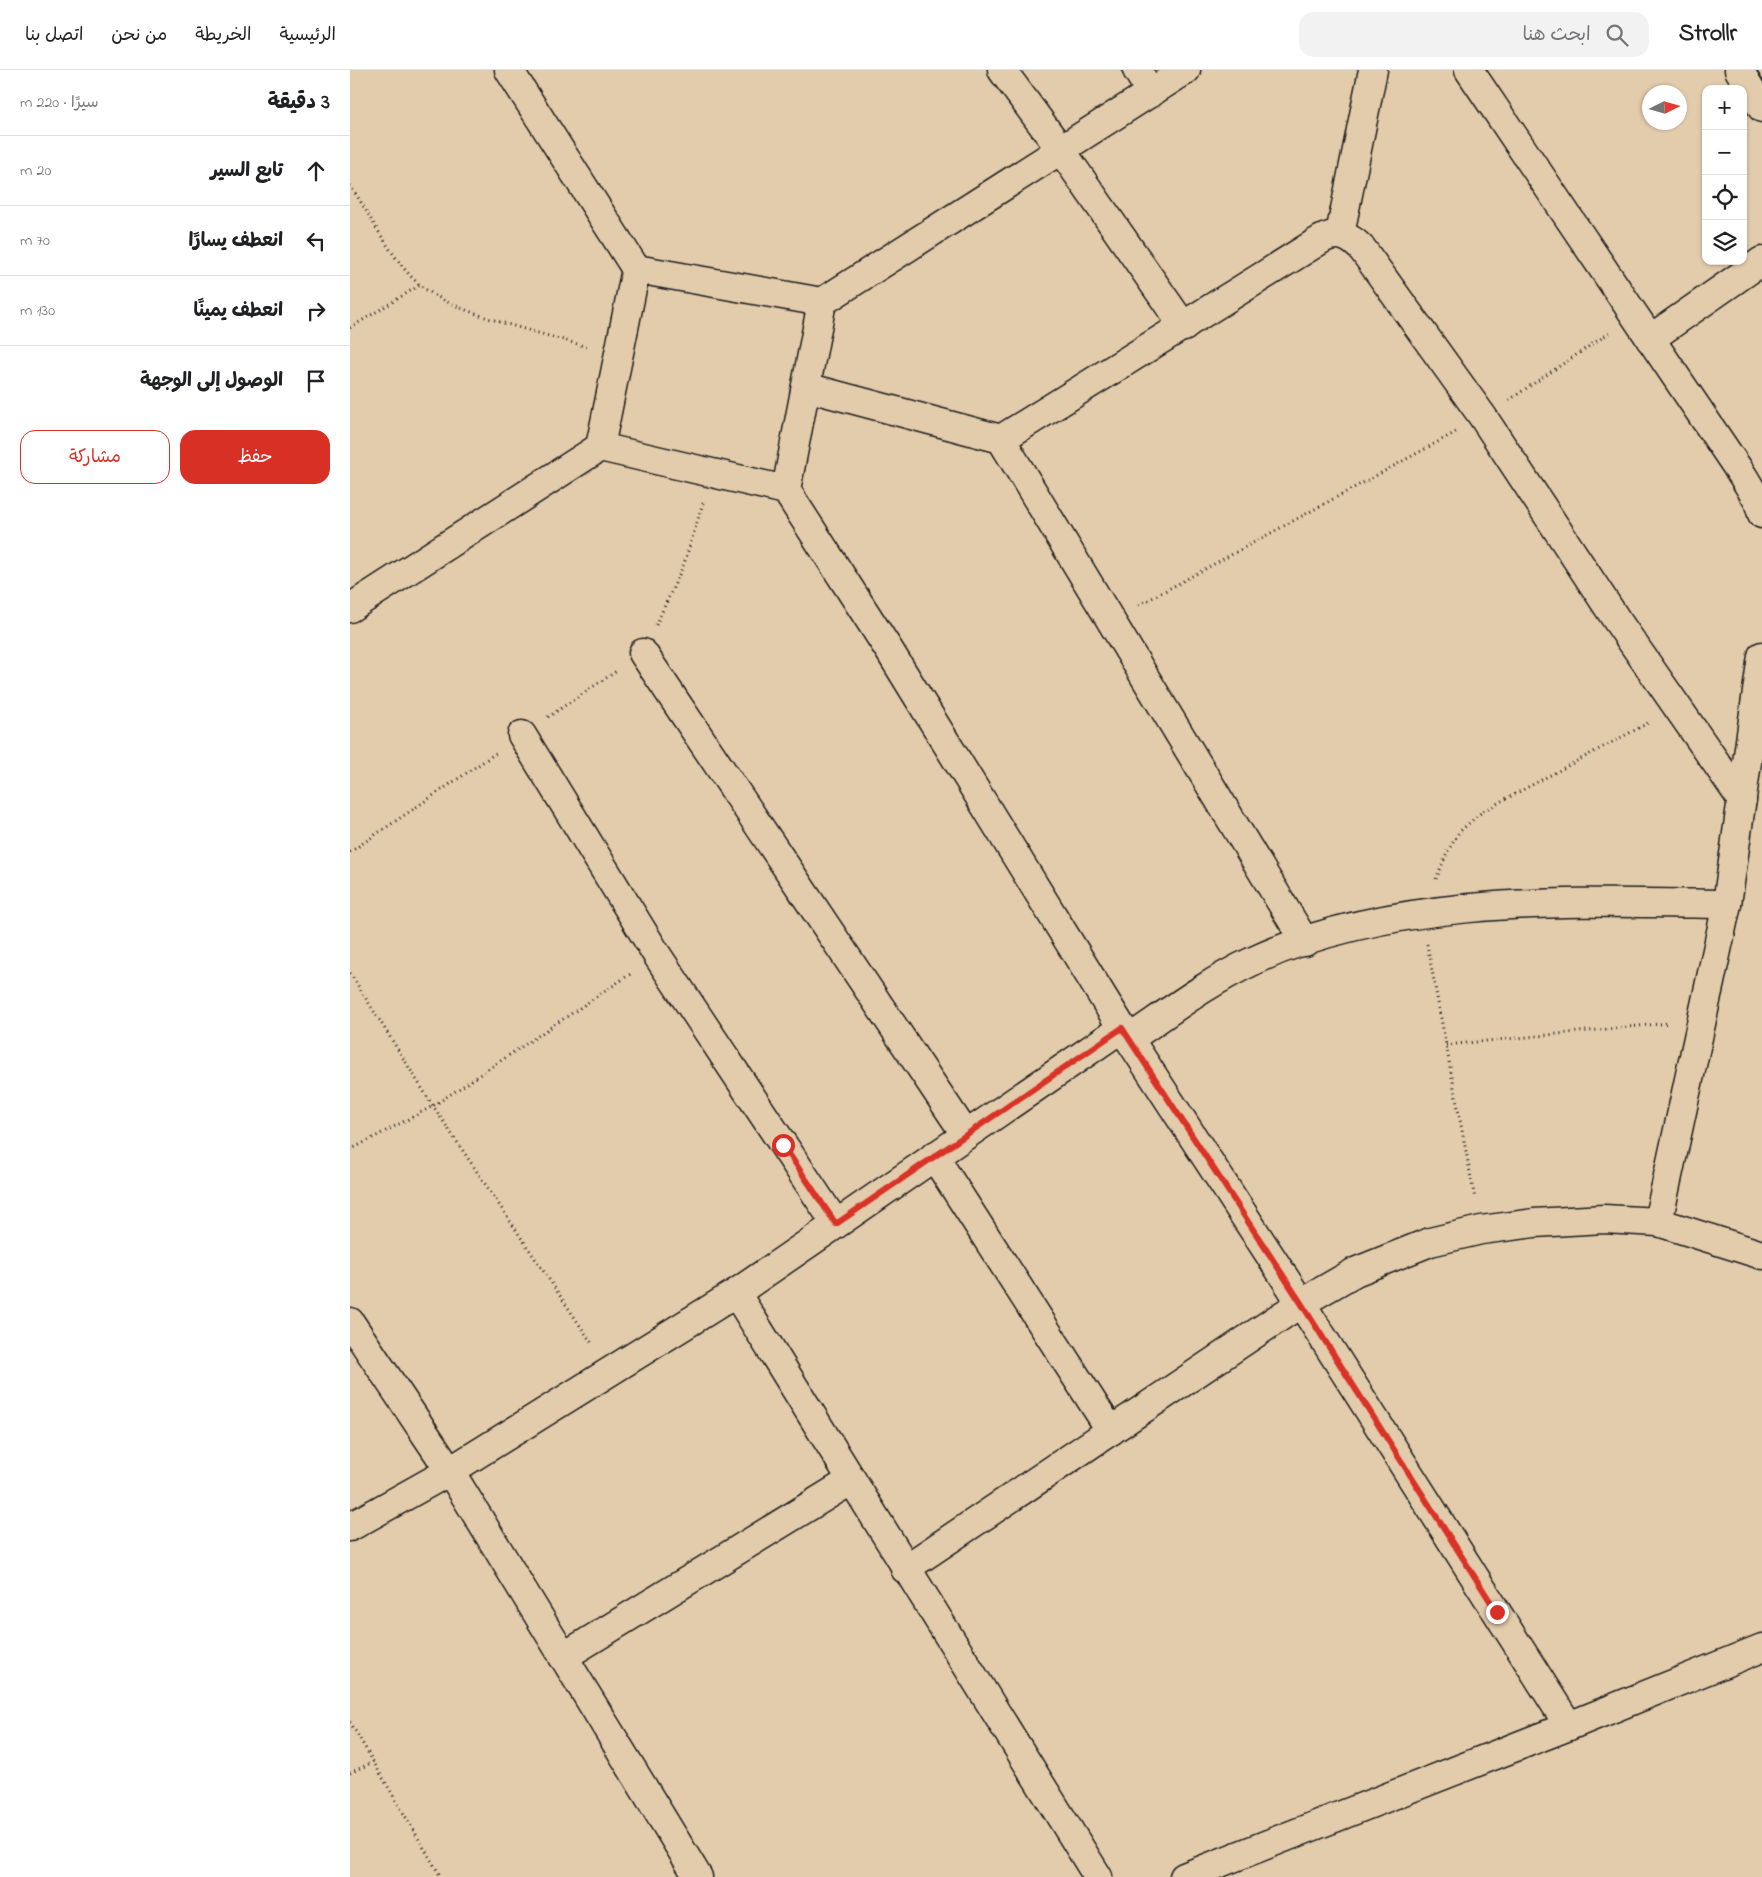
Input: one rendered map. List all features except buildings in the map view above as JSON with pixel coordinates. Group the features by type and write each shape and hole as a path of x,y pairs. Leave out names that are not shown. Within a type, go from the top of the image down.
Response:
{"street":[{"path":"510,70 636,269 600,448"},
{"path":"1002,70 1061,150 1184,326"},
{"path":"636,269 822,302 1061,150 1144,81 1186,70"},
{"path":"1340,234 1373,70"},
{"path":"1469,70 1743,476 1758,501 1762,514"},
{"path":"1739,70 1762,108"},
{"path":"1001,440 1322,239 1332,234 1340,234 1354,241 1363,250 1483,417 1611,611 1742,800"},
{"path":"1650,339 1762,261"},
{"path":"822,302 786,490 889,650 1125,1033 1301,1303 1569,1726"},
{"path":"806,387 1001,440 1304,942"},
{"path":"350,608 600,448 786,490"},
{"path":"643,653 966,1135"},
{"path":"1658,1222 1727,904 1762,656"},
{"path":"522,734 657,956 836,1224"},
{"path":"350,1526 450,1471 736,1293 966,1135 1125,1033 1251,962 1304,942 1380,921 1421,914 1487,906 1727,904"},
{"path":"934,1156 1111,1431"},
{"path":"905,1569 1301,1303 1355,1272 1430,1242 1481,1230 1534,1223 1604,1219 1658,1222 1762,1255"},
{"path":"736,1293 905,1569 1098,1877"},
{"path":"350,1322 450,1471 698,1877"},
{"path":"564,1657 852,1480"},
{"path":"1184,1877 1762,1648"}],"path":[{"path":"350,185 404,268 420,285 450,303 481,315 619,356"},
{"path":"350,328 420,285"},
{"path":"1111,620 1483,417 1635,316"},
{"path":"350,852 643,653 690,547 711,473"},
{"path":"1481,1230 1421,914 1448,850 1459,832 1471,820 1499,801 1677,708"},
{"path":"350,1150 433,1106 657,956"},
{"path":"350,973 433,1106 610,1371"},
{"path":"1446,1045 1702,1020"},
{"path":"350,1722 441,1877"},
{"path":"350,1773 373,1762"}],"route":[{"path":"783,1145 836,1224 1122,1028 1301,1303 1497,1612"}]}
